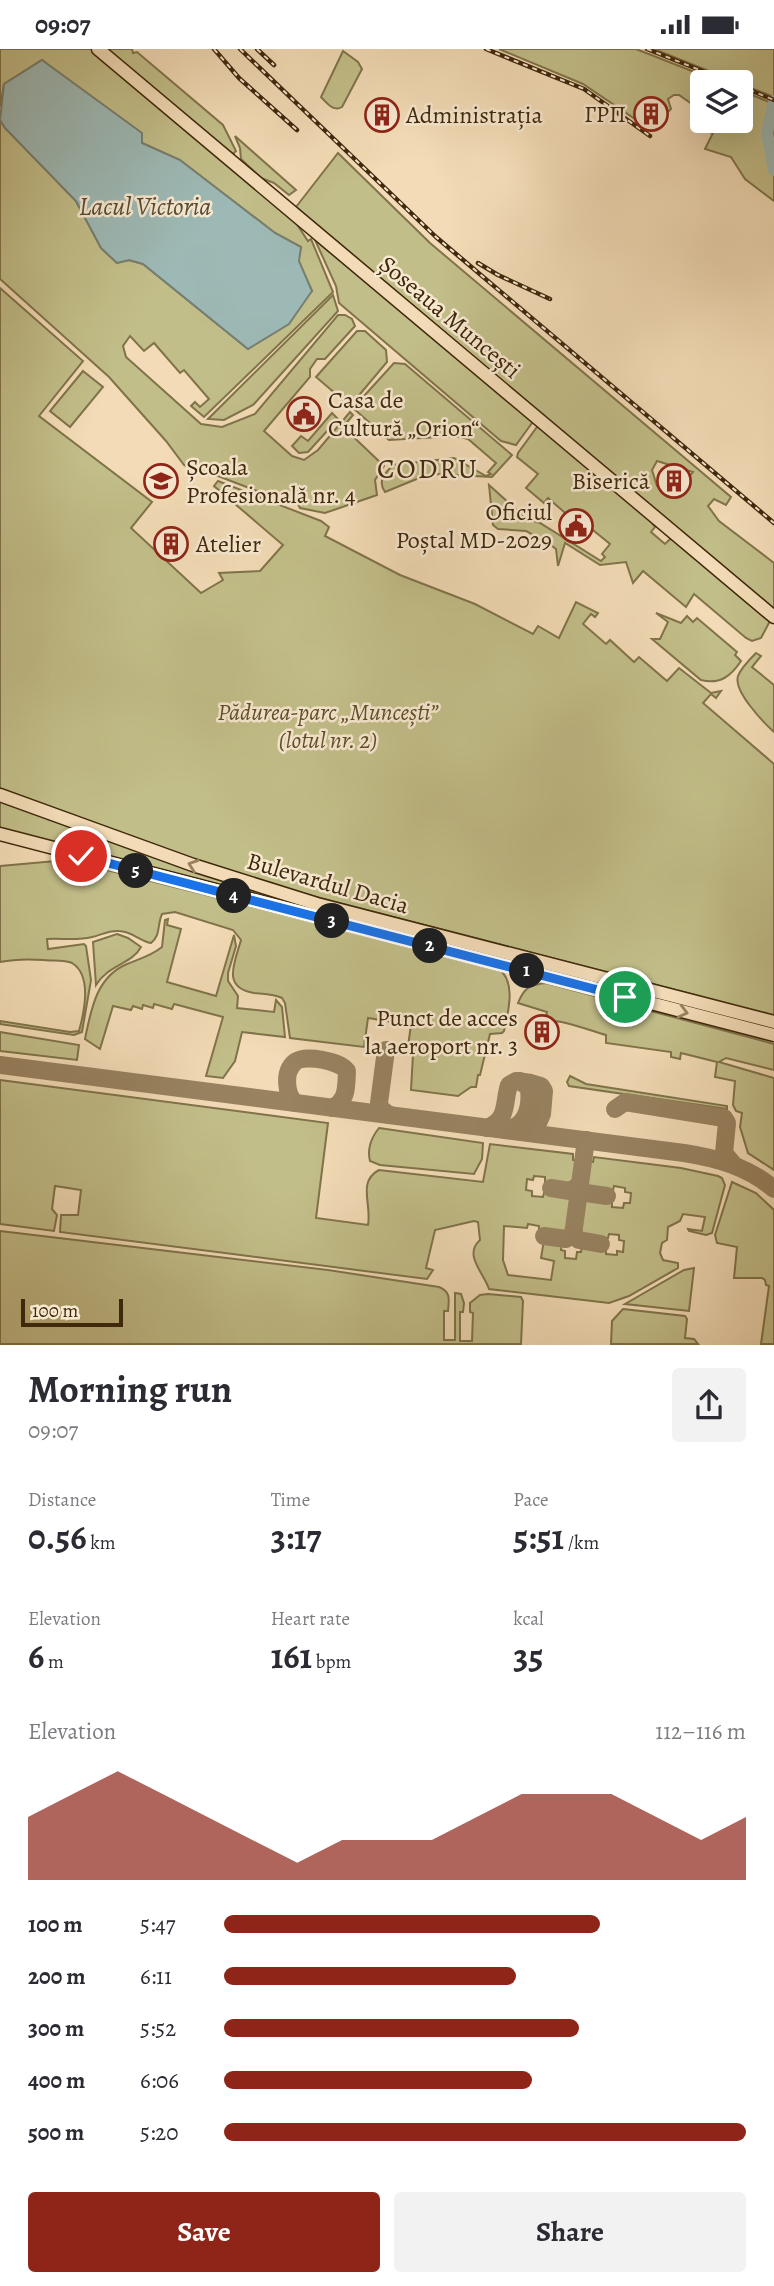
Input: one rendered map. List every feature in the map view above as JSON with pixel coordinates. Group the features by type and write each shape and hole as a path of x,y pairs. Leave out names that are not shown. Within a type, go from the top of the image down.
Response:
{"main road":[{"name":"Șoseaua Muncești","path":"98,49 774,617"},
{"name":"Bulevardul Dacia","path":"0,795 193,866 774,1035"},
{"name":"Bulevardul Dacia","path":"0,834 517,962 774,1022"}],"green space":[{"path":"0,49 92,49 294,220 308,241 311,239 333,292 204,417 191,406 195,402 200,407 209,399 184,370 180,373 154,343 144,351 130,336 123,346 126,357 201,424 222,427 255,414 338,315 352,319 355,326 325,359 317,359 310,369 310,377 264,431 292,456 304,460 318,450 350,412 353,415 343,427 384,466 375,480 377,495 325,513 300,508 298,504 218,476 200,473 184,465 109,377 0,279 0,120 76,201 101,248 117,263 129,260 143,264 248,349 312,291 298,261 301,247 275,233 180,160 142,143 42,60 4,84 0,107"},
{"path":"105,49 132,49 133,53 137,52 223,125 236,151 233,154 230,152"},
{"path":"499,49 636,49 690,70 690,103 679,95 674,95 668,99 671,109 667,113 650,103 638,121 583,84"},
{"path":"654,49 774,49 774,97 753,89 753,70 706,70"},
{"path":"343,51 358,62 362,69 342,107 336,108 321,97"},
{"path":"753,95 774,104 774,201 745,179 731,157 705,149 713,133 753,133"},
{"path":"235,136 296,190 289,195 274,183 261,178 241,159"},
{"path":"338,153 430,243 731,497 726,505 714,499 708,506 719,521 774,563 774,609 296,207","holes":["657,461 693,472 672,497 657,486 652,470"]},
{"path":"315,240 532,418 532,423 516,445 501,441 339,303 336,286"},
{"name":"Pădurea-parc „Muncești” (lotul nr. 2)","path":"0,288 83,361 39,416 152,502 131,528 201,593 223,580 219,573 260,571 283,545 214,486 218,481 321,521 329,527 325,536 400,575 475,604 533,634 538,626 559,638 576,602 598,613 595,617 591,614 583,624 606,644 610,640 634,662 639,657 667,681 679,668 711,693 721,691 716,698 711,694 703,703 774,764 774,1015 297,892 214,867 0,788"},
{"path":"333,295 338,311 253,405 224,420 208,419"},
{"path":"357,331 365,331 386,350 387,362 350,406 316,377"},
{"path":"394,363 405,364 512,455 492,477 436,474 424,476 385,492 382,481 393,465 454,458 486,476 491,474 488,472 496,463 468,439 456,436 389,440 353,408"},
{"path":"83,371 103,387 70,427 50,411"},
{"path":"332,413 338,419 308,452 299,453 292,446 301,436 308,441"},
{"path":"537,427 542,427 648,518 655,527 651,532 665,544 670,539 675,540 770,621 761,638 752,641 746,638 694,594 686,607 643,571 633,583 626,562 600,565 565,543 558,566 556,549 552,546 526,531 498,529 493,525 489,485 527,519 540,523 601,561 605,557 602,554 610,544 583,522 579,525 548,498 544,503 526,488 538,474 517,457"},
{"path":"656,613 681,623 687,616 693,622 697,618 737,652 735,655 741,661 724,678 714,681 701,680 652,639 660,639 668,622"},
{"path":"756,653 761,656 752,667 774,685 774,732 750,706 738,682 741,670"},
{"path":"0,799 513,961 0,829"},
{"path":"67,860 498,968 508,981 510,998 504,1031 490,1034 476,1087 471,1087 458,1096 411,1090 413,1054 407,1053 411,1025 368,1018 364,1047 290,1038 282,998 254,993 237,986 233,973 241,940 233,930 175,912 162,914 158,933 151,943 119,931 80,939 47,939 48,949 84,944 86,946 91,980 82,1032 74,1035 0,1024 0,1021 70,1032 79,1031 85,1005 85,985 79,969 72,963 62,961 33,959 0,962 0,866"},
{"path":"168,919 167,925 181,929 167,982 216,996 234,935 236,946 228,981 238,996 237,1008 274,1012 276,1000 282,1007 285,1037 242,1032 235,1061 223,1078 206,1076 223,1017 174,1004 172,1009 154,1004 153,1008 143,1005 142,1009 133,1006 131,1010 113,1006 100,1049 85,1039 97,995 108,977 127,964 162,947 165,920"},
{"path":"117,934 141,947 132,957 101,978 96,985 93,942"},
{"path":"546,983 774,1044 774,1070 726,1058 719,1062 774,1078 774,1170 748,1153 740,1127 742,1113 736,1111 733,1105 735,1081 715,1077 717,1062 681,1053 680,1059 671,1057 671,1052 606,1043 606,1035 566,1023 545,1022 547,1012 518,1003 528,988"},
{"path":"0,1032 79,1045 77,1060 0,1051"},
{"path":"570,1076 586,1084 727,1106 727,1109 569,1086 567,1082"},
{"path":"0,1080 328,1123 316,1218 368,1225 367,1187 372,1175 379,1170 483,1182 490,1144 573,1154 573,1160 577,1161 574,1185 551,1185 551,1182 545,1182 545,1177 534,1176 533,1180 527,1179 526,1190 532,1191 532,1196 543,1197 544,1193 568,1194 572,1197 570,1227 567,1233 544,1233 544,1230 539,1230 539,1226 528,1224 527,1228 504,1226 503,1260 508,1275 551,1280 554,1261 541,1258 544,1240 562,1242 561,1250 565,1251 565,1258 576,1259 582,1245 600,1247 600,1250 606,1250 606,1254 617,1255 617,1251 623,1252 624,1241 619,1240 619,1235 583,1238 579,1235 580,1204 583,1204 584,1198 606,1199 612,1202 612,1207 623,1208 624,1203 630,1203 631,1193 625,1192 625,1188 614,1186 613,1190 585,1187 585,1168 588,1168 588,1162 593,1162 594,1157 681,1168 718,1176 725,1185 712,1233 706,1235 689,1231 688,1229 702,1231 705,1217 683,1214 680,1221 668,1227 667,1240 662,1243 660,1253 663,1260 678,1263 678,1268 629,1296 609,1303 489,1289 474,1258 475,1246 480,1240 478,1222 474,1221 435,1230 426,1268 433,1270 427,1279 60,1232 61,1215 78,1215 81,1190 55,1186 52,1209 57,1215 54,1231 0,1224"},
{"path":"379,1128 483,1143 482,1159 474,1174 380,1165 370,1161 369,1152"},
{"path":"732,1182 756,1193 774,1210 774,1344 761,1344 769,1286 762,1278 734,1278 737,1247 717,1243 715,1235"},
{"path":"0,1231 328,1270 439,1287 446,1291 449,1299 448,1311 444,1311 444,1340 455,1340 455,1293 461,1294 464,1303 463,1312 460,1312 460,1341 472,1341 473,1313 470,1312 470,1303 480,1295 521,1297 521,1344 0,1344"},
{"path":"694,1268 689,1311 625,1304 684,1270"},
{"path":"623,1309 685,1316 685,1338 694,1339 698,1344 611,1344 612,1321"}],"water":[{"name":"Lacul Victoria","path":"42,60 142,133 142,143 180,160 275,233 301,247 299,261 312,291 289,324 248,349 143,264 129,260 117,263 101,248 76,201 0,120 4,84"}],"waterway":[{"path":"774,101 767,133 774,170"}],"taxiway":[{"path":"386,1050 379,1103 381,1109 389,1115"},
{"path":"295,1103 287,1083 291,1066 300,1060 322,1060 337,1064 347,1071 344,1097 332,1108"},
{"path":"0,1065 684,1153 732,1165 754,1175 774,1189"},
{"path":"487,1128 499,1120 509,1085 516,1081 541,1086 544,1091 539,1121 532,1129 522,1132"},
{"path":"506,1130 519,1124 528,1109 529,1088 520,1081"},
{"path":"615,1109 625,1102 724,1118 727,1123 724,1153 734,1165"},
{"path":"573,1235 586,1140"},
{"path":"551,1188 570,1191 580,1185"},
{"path":"579,1187 586,1193 607,1196"},
{"path":"573,1235 579,1240 601,1244"},
{"path":"544,1236 566,1239 573,1235"}],"railway":[{"path":"214,49 239,78 297,130"},
{"path":"240,49 436,237 774,523"},
{"path":"257,49 274,65"},
{"path":"486,49 584,89 650,136"},
{"path":"647,49 700,70"},
{"path":"753,91 774,100"},
{"path":"478,263 550,299"}],"place":[{"name":"ГРП","path":"651,114"},
{"name":"Administrația","path":"382,115"},
{"name":"Casa de Cultură „Orion“","path":"304,414"},
{"name":"Școala Profesională nr. 4","path":"161,481"},
{"name":"Biserică","path":"674,481"},
{"name":"Oficiul Poștal MD-2029","path":"576,526"},
{"name":"Atelier","path":"171,544"},
{"name":"Punct de acces la aeroport nr. 3","path":"542,1032"}],"district":[{"name":"CODRU","path":"428,469"}],"route":[{"path":"81,856 625,997"}]}
